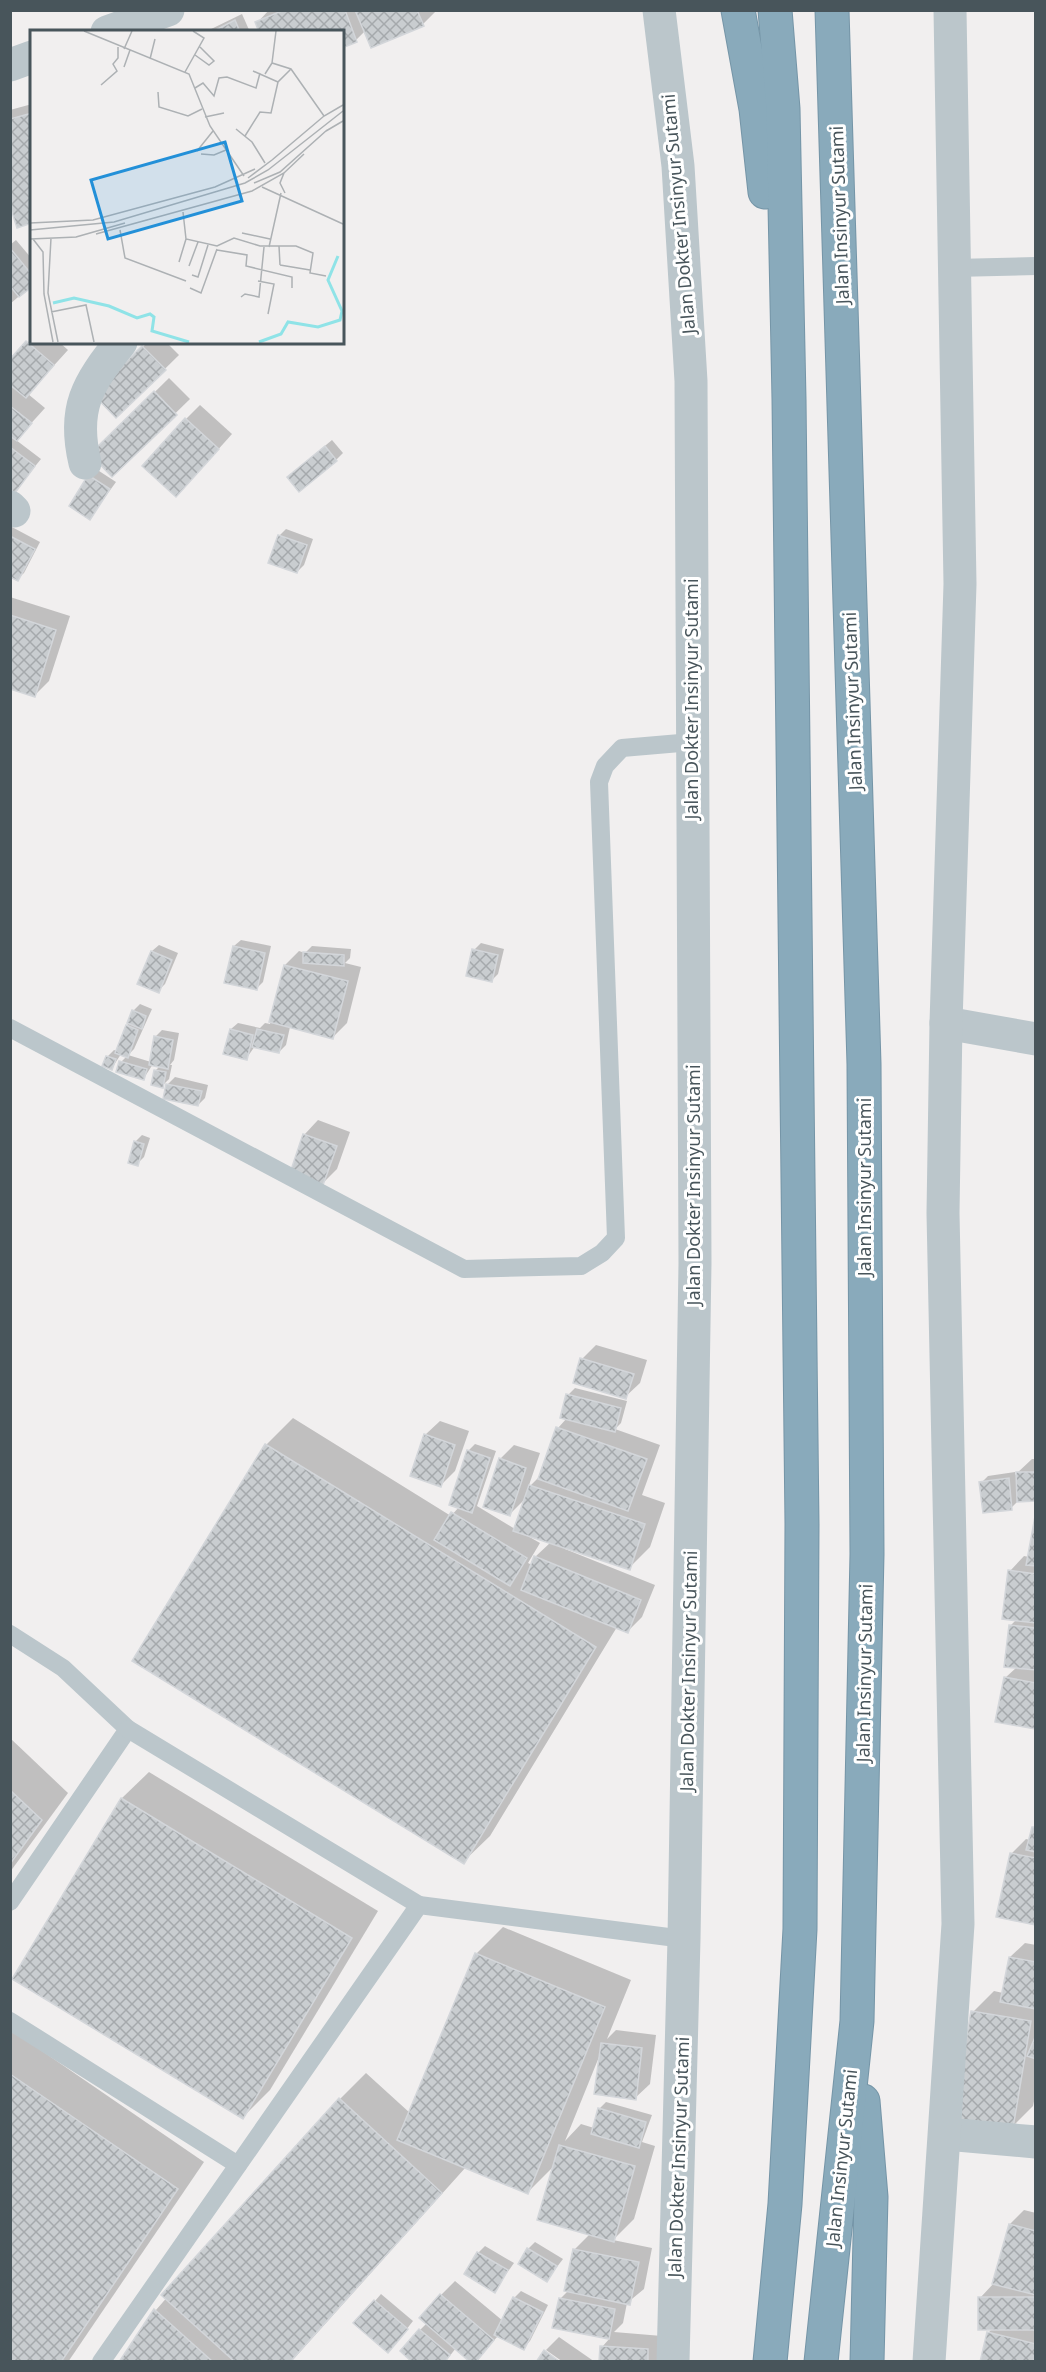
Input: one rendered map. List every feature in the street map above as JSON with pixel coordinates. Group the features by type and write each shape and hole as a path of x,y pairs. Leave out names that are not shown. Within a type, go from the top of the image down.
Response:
{"highway":[{"path":"738,10 756,109 789,399"},
{"path":"770,2361 785,2204 800,1929 801,1501 789,399 783,110 775,10"},
{"name":"Jalan Insinyur Sutami","path":"821,2361 857,2021 867,1554 864,1064 832,10"},
{"path":"857,2021 871,2197 867,2361"}],"street":[{"path":"126,28 168,10"},
{"name":"Jalan Dokter Insinyur Sutami","path":"659,10 678,166 691,381 695,1263 684,1939 673,2361"},
{"path":"929,2361 946,2134 958,1924 943,1213 946,1023 960,584 950,10"},
{"path":"10,65 30,58"},
{"path":"85,463 79,437 82,401 90,385 120,344"},
{"path":"946,1023 1035,1039"},
{"path":"946,2134 1035,2142"}],"lane":[{"path":"954,268 1035,266"},
{"path":"10,1028 464,1269 580,1266 602,1253 616,1238 599,782 605,766 622,748 692,742"},
{"path":"10,1634 63,1668 128,1729 419,1905 684,1939"},
{"path":"10,1902 128,1729"},
{"path":"101,2361 419,1905"},
{"path":"10,2021 238,2165"}],"building":[{"path":"284,10 345,10 357,42 344,47 344,30 258,30 255,22"},
{"path":"355,10 417,10 424,26 371,48"},
{"path":"235,20 239,30 216,30"},
{"path":"30,114 30,224 17,228 10,206 10,119"},
{"path":"10,248 30,273 30,289 19,297 10,286"},
{"path":"26,341 54,365 26,398 10,385 10,359"},
{"path":"142,346 166,370 116,418 93,394"},
{"path":"154,391 177,415 112,477 90,454"},
{"path":"10,406 32,423 17,441 10,436"},
{"path":"185,418 219,449 176,497 142,466"},
{"path":"325,446 337,461 299,492 287,477"},
{"path":"10,447 35,466 15,493 10,489"},
{"path":"88,475 110,489 90,520 69,506"},
{"path":"278,535 307,545 297,573 268,563"},
{"path":"10,536 35,549 18,581 10,577"},
{"path":"10,615 56,630 35,697 10,689"},
{"path":"233,946 265,953 257,990 224,983"},
{"path":"472,949 498,955 492,982 466,976"},
{"path":"151,951 172,960 159,993 137,984"},
{"path":"303,952 344,955 344,966 303,963"},
{"path":"284,965 348,981 333,1039 269,1022"},
{"path":"132,1010 146,1016 142,1029 127,1023"},
{"path":"126,1025 138,1030 128,1058 115,1053"},
{"path":"230,1029 253,1035 247,1060 223,1054"},
{"path":"257,1029 284,1035 279,1053 252,1047"},
{"path":"154,1036 173,1040 168,1069 149,1065"},
{"path":"106,1056 116,1059 112,1070 102,1066"},
{"path":"119,1061 147,1069 144,1080 116,1072"},
{"path":"154,1070 166,1072 163,1088 151,1085"},
{"path":"166,1084 202,1091 198,1106 163,1099"},
{"path":"303,1134 337,1146 323,1185 290,1173"},
{"path":"134,1141 144,1144 138,1166 128,1163"},
{"path":"580,1358 634,1374 626,1399 573,1383"},
{"path":"566,1394 621,1408 615,1432 560,1418"},
{"path":"556,1427 647,1459 628,1511 538,1479"},
{"path":"424,1434 455,1445 441,1487 410,1476"},
{"path":"265,1444 596,1647 464,1864 132,1661"},
{"path":"467,1450 490,1458 472,1513 449,1505"},
{"path":"499,1458 526,1468 510,1516 483,1507"},
{"path":"1016,1472 1036,1472 1036,1501 1017,1502"},
{"path":"1009,1478 1012,1510 983,1513 979,1482"},
{"path":"529,1485 645,1524 630,1570 513,1531"},
{"path":"1036,1511 1036,1566 1026,1565"},
{"path":"451,1512 527,1558 510,1586 434,1540"},
{"path":"534,1556 641,1600 628,1633 521,1590"},
{"path":"1008,1570 1036,1574 1036,1623 1002,1619"},
{"path":"1009,1625 1036,1628 1036,1670 1004,1667"},
{"path":"1004,1677 1036,1683 1036,1729 995,1722"},
{"path":"10,1790 42,1820 10,1864"},
{"path":"121,1798 352,1938 243,2119 12,1979"},
{"path":"1032,1827 1036,1827 1036,1852 1026,1850"},
{"path":"1010,1853 1036,1858 1036,1925 996,1917"},
{"path":"475,1953 605,2007 528,2194 397,2140"},
{"path":"1009,1957 1036,1962 1036,2009 1000,2002"},
{"path":"971,2011 1031,2021 1013,2128 953,2118"},
{"path":"1036,2035 1036,2059 1027,2056"},
{"path":"601,2043 642,2048 636,2100 594,2094"},
{"path":"10,2074 178,2189 61,2362 10,2362"},
{"path":"339,2098 442,2193 290,2362 235,2362 161,2295"},
{"path":"598,2108 646,2122 639,2148 591,2134"},
{"path":"559,2145 635,2166 614,2242 537,2220"},
{"path":"1009,2224 1036,2231 1036,2295 992,2284"},
{"path":"527,2248 557,2266 547,2282 518,2264"},
{"path":"573,2249 639,2262 630,2305 564,2291"},
{"path":"477,2252 508,2270 495,2293 464,2274"},
{"path":"440,2294 494,2340 476,2362 470,2362 419,2318"},
{"path":"513,2297 543,2312 524,2350 494,2335"},
{"path":"978,2297 1036,2297 1036,2330 978,2330"},
{"path":"559,2298 615,2309 609,2339 552,2328"},
{"path":"374,2300 408,2329 388,2353 353,2323"},
{"path":"154,2309 213,2362 119,2362"},
{"path":"419,2329 450,2355 445,2362 412,2362 400,2351"},
{"path":"987,2332 1036,2344 1036,2362 980,2362"},
{"path":"600,2346 648,2349 648,2362 599,2362"},
{"path":"544,2350 560,2362 536,2362"}]}
